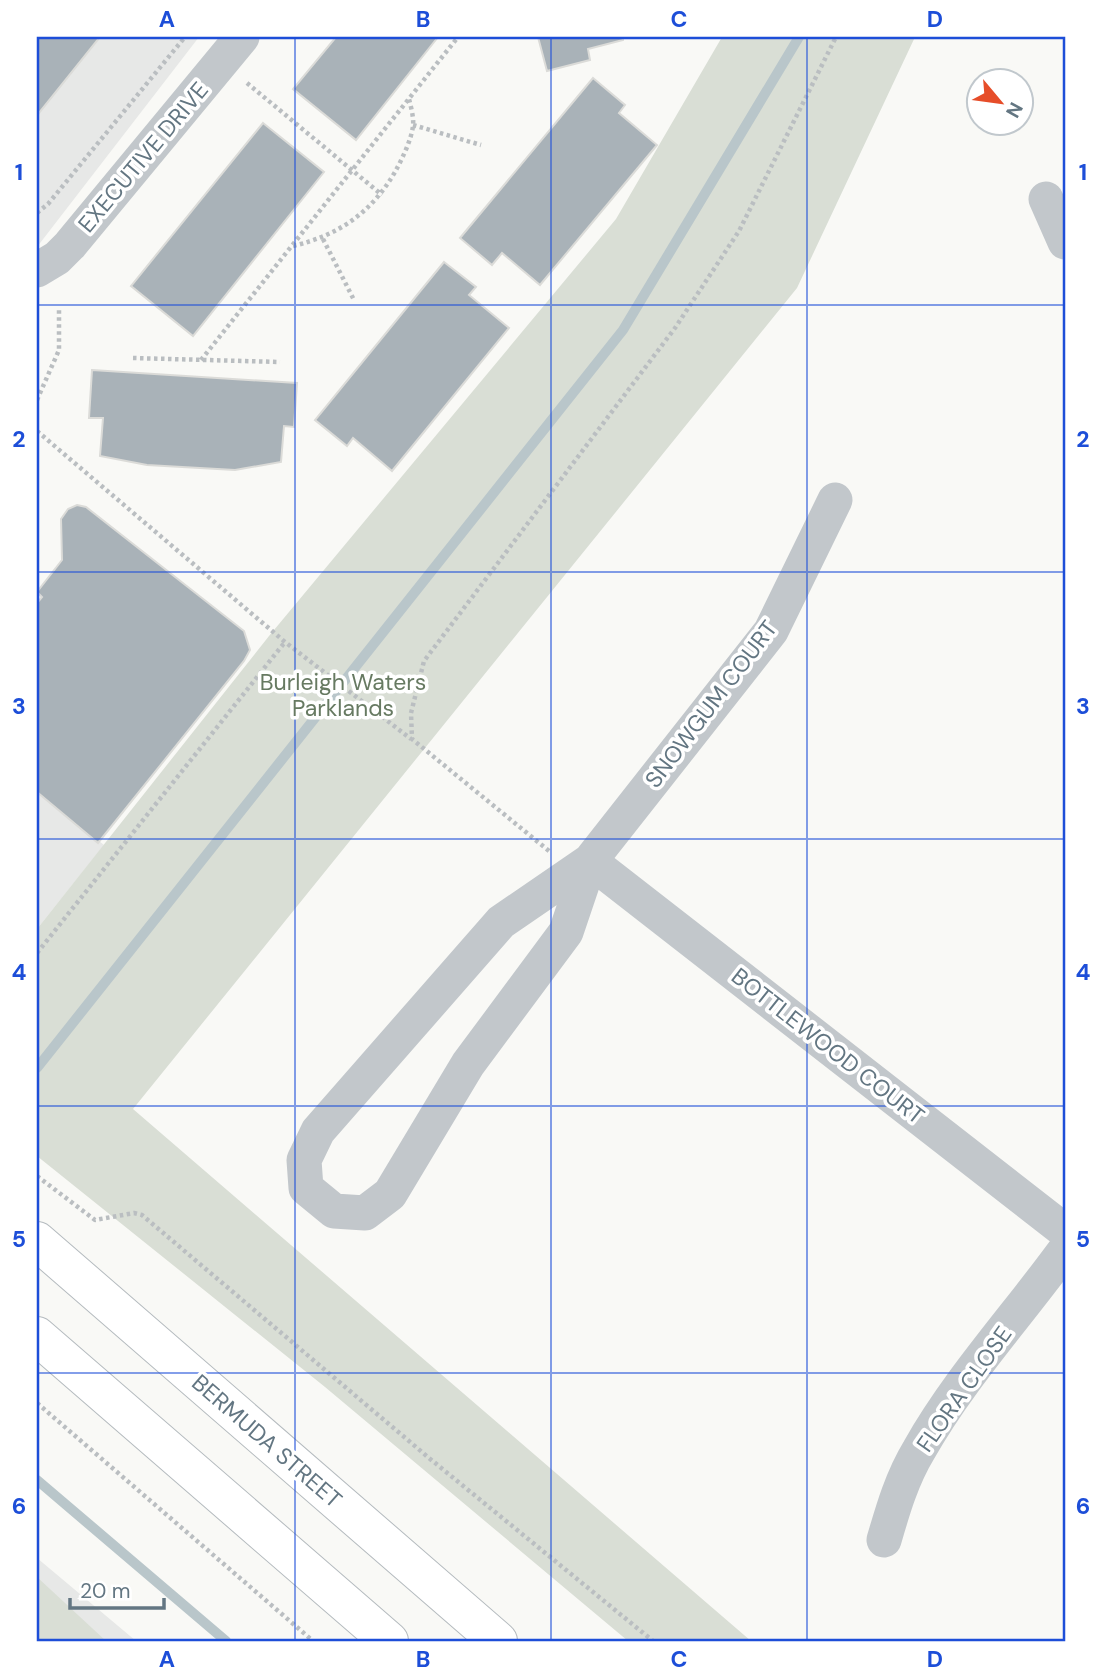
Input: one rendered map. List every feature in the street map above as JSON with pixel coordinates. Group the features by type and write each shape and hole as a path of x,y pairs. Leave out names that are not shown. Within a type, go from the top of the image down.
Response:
{"main road":[{"name":"BERMUDA STREET","path":"37,1241 498,1641"},
{"path":"37,1336 389,1641"}],"street":[{"name":"EXECUTIVE DRIVE","path":"37,270 57,258 70,245 232,50"},
{"path":"1046,199 1065,242"},
{"name":"SNOWGUM COURT","path":"590,861 771,632 835,500"},
{"path":"590,861 566,932 468,1064 390,1194 365,1213 334,1211 306,1188 304,1160 318,1131 501,922 590,861"},
{"name":"BOTTLEWOOD COURT","path":"590,861 1065,1231"},
{"name":"FLORA CLOSE","path":"884,1540 899,1493 918,1451 941,1414 1065,1250"}],"path":[{"name":"EXECUTIVE DRIVE","path":"37,212 48,204 185,37"},
{"path":"201,360 458,37"},
{"path":"412,739 411,713 424,661 675,328 732,242 836,37"},
{"path":"232,50 352,170 382,195"},
{"path":"292,246 323,239 356,220 382,195 401,160 413,125 409,98"},
{"path":"413,125 481,145"},
{"path":"323,239 354,300"},
{"path":"37,400 60,350 58,310"},
{"path":"133,358 280,362"},
{"path":"37,431 285,642 412,739 553,854 590,861"},
{"path":"37,953 285,642"},
{"path":"37,1176 95,1220 134,1213 142,1215 429,1458 653,1641"},
{"path":"37,1403 313,1641"}],"shaded area":[{"path":"37,37 199,37 37,247"},
{"path":"37,791 104,845 37,929"},
{"path":"37,1558 136,1641 37,1641"}],"green space":[{"name":"Burleigh Waters Parklands","path":"722,37 915,37 797,288 133,1109 751,1641 628,1641 325,1387 37,1156 37,929 269,636 616,219"},
{"path":"37,1577 106,1641 37,1641"}],"building":[{"path":"37,37 100,37 39,113 37,112"},
{"path":"336,37 438,37 356,140 293,89"},
{"path":"538,37 623,37 623,40 588,49 590,60 547,71"},
{"path":"593,78 625,105 619,113 657,145 540,285 502,253 492,265 460,238"},
{"path":"263,123 324,172 193,336 131,286"},
{"path":"444,262 476,287 469,295 509,328 392,471 353,438 347,446 315,420"},
{"path":"92,370 297,383 294,427 284,426 281,462 235,470 147,465 100,456 103,418 89,418"},
{"path":"77,505 86,507 244,631 250,650 98,843 37,792 37,603 42,597 37,592 62,560 61,519 68,509"}],"waterway":[{"path":"37,1068 623,330 799,37"},
{"path":"37,1480 226,1641"}]}
